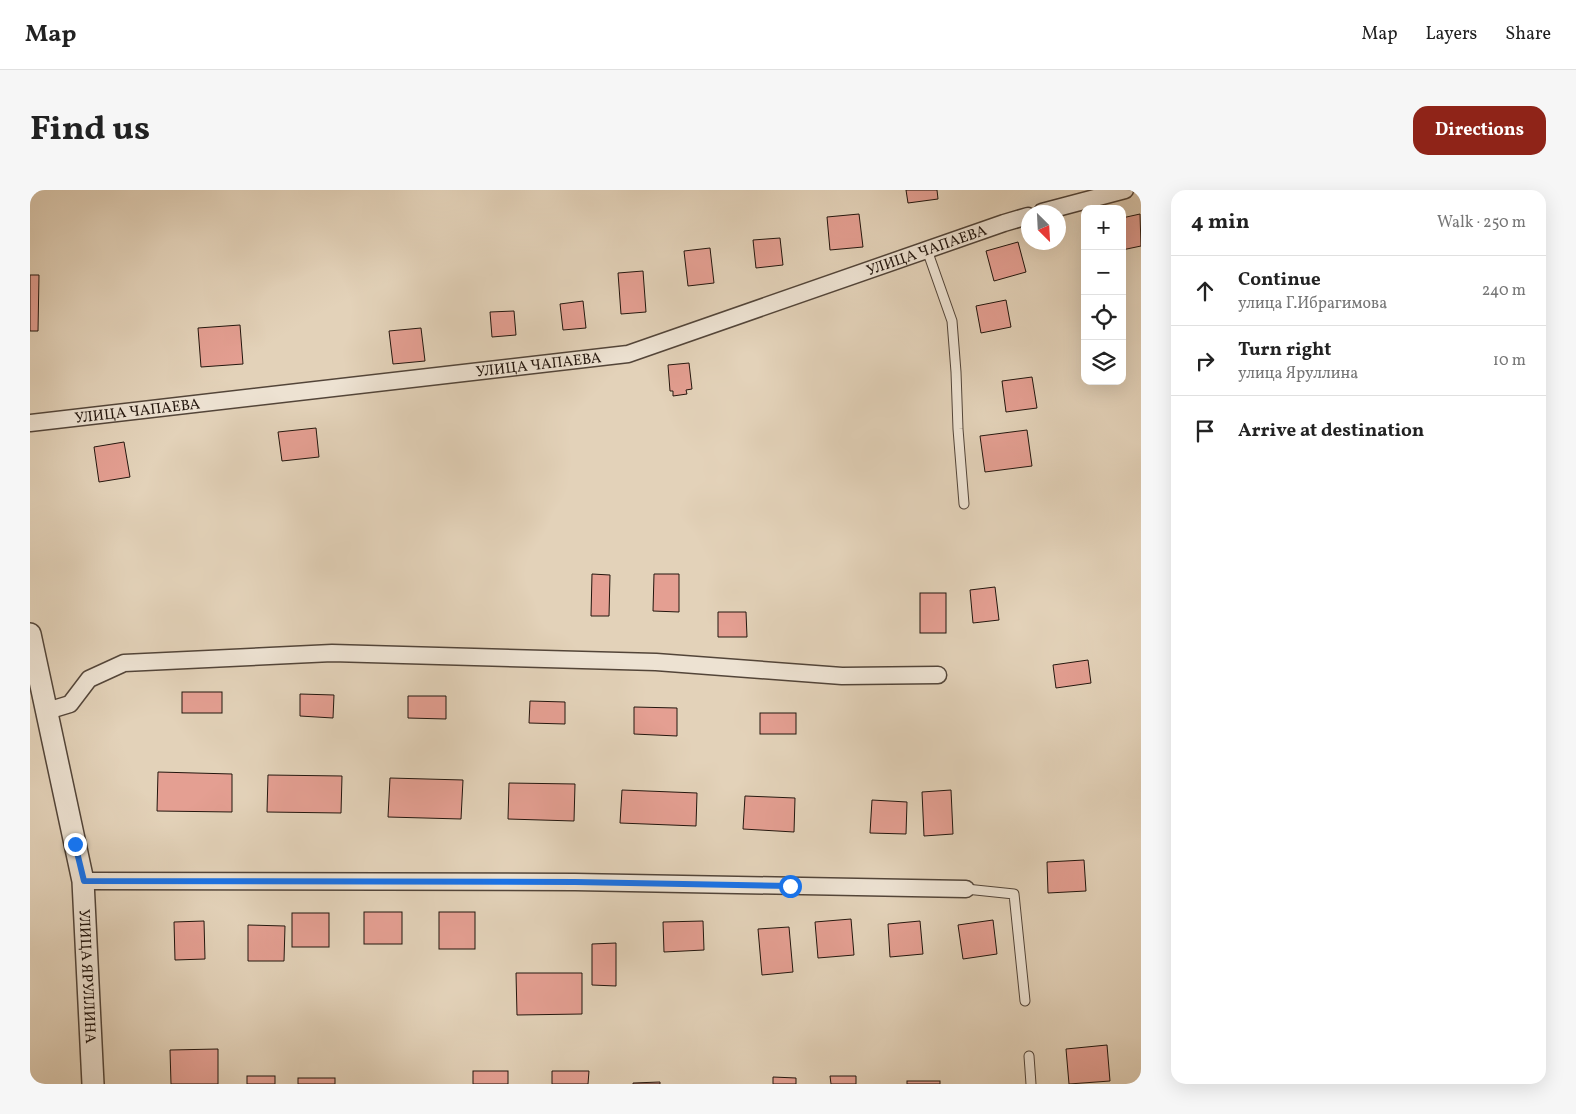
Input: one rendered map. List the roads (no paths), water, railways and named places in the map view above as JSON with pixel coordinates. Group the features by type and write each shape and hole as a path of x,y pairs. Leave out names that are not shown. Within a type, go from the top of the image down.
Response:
{"street":[{"path":"1066,206 1125,190"},
{"name":"УЛИЦА ЧАПАЕВА","path":"30,423 628,354 1004,222 1021,218"},
{"name":"УЛИЦА ЯРУЛЛИНА","path":"30,634 84,881 93,1084"},
{"path":"47,711 70,704 90,679 124,663 332,653 656,662 842,676 938,675"},
{"path":"84,881 575,882 966,889"}],"lane":[{"path":"927,250 952,320 964,504"},
{"path":"966,889 1014,894 1025,1001"},
{"path":"1029,1056 1031,1084"}]}
